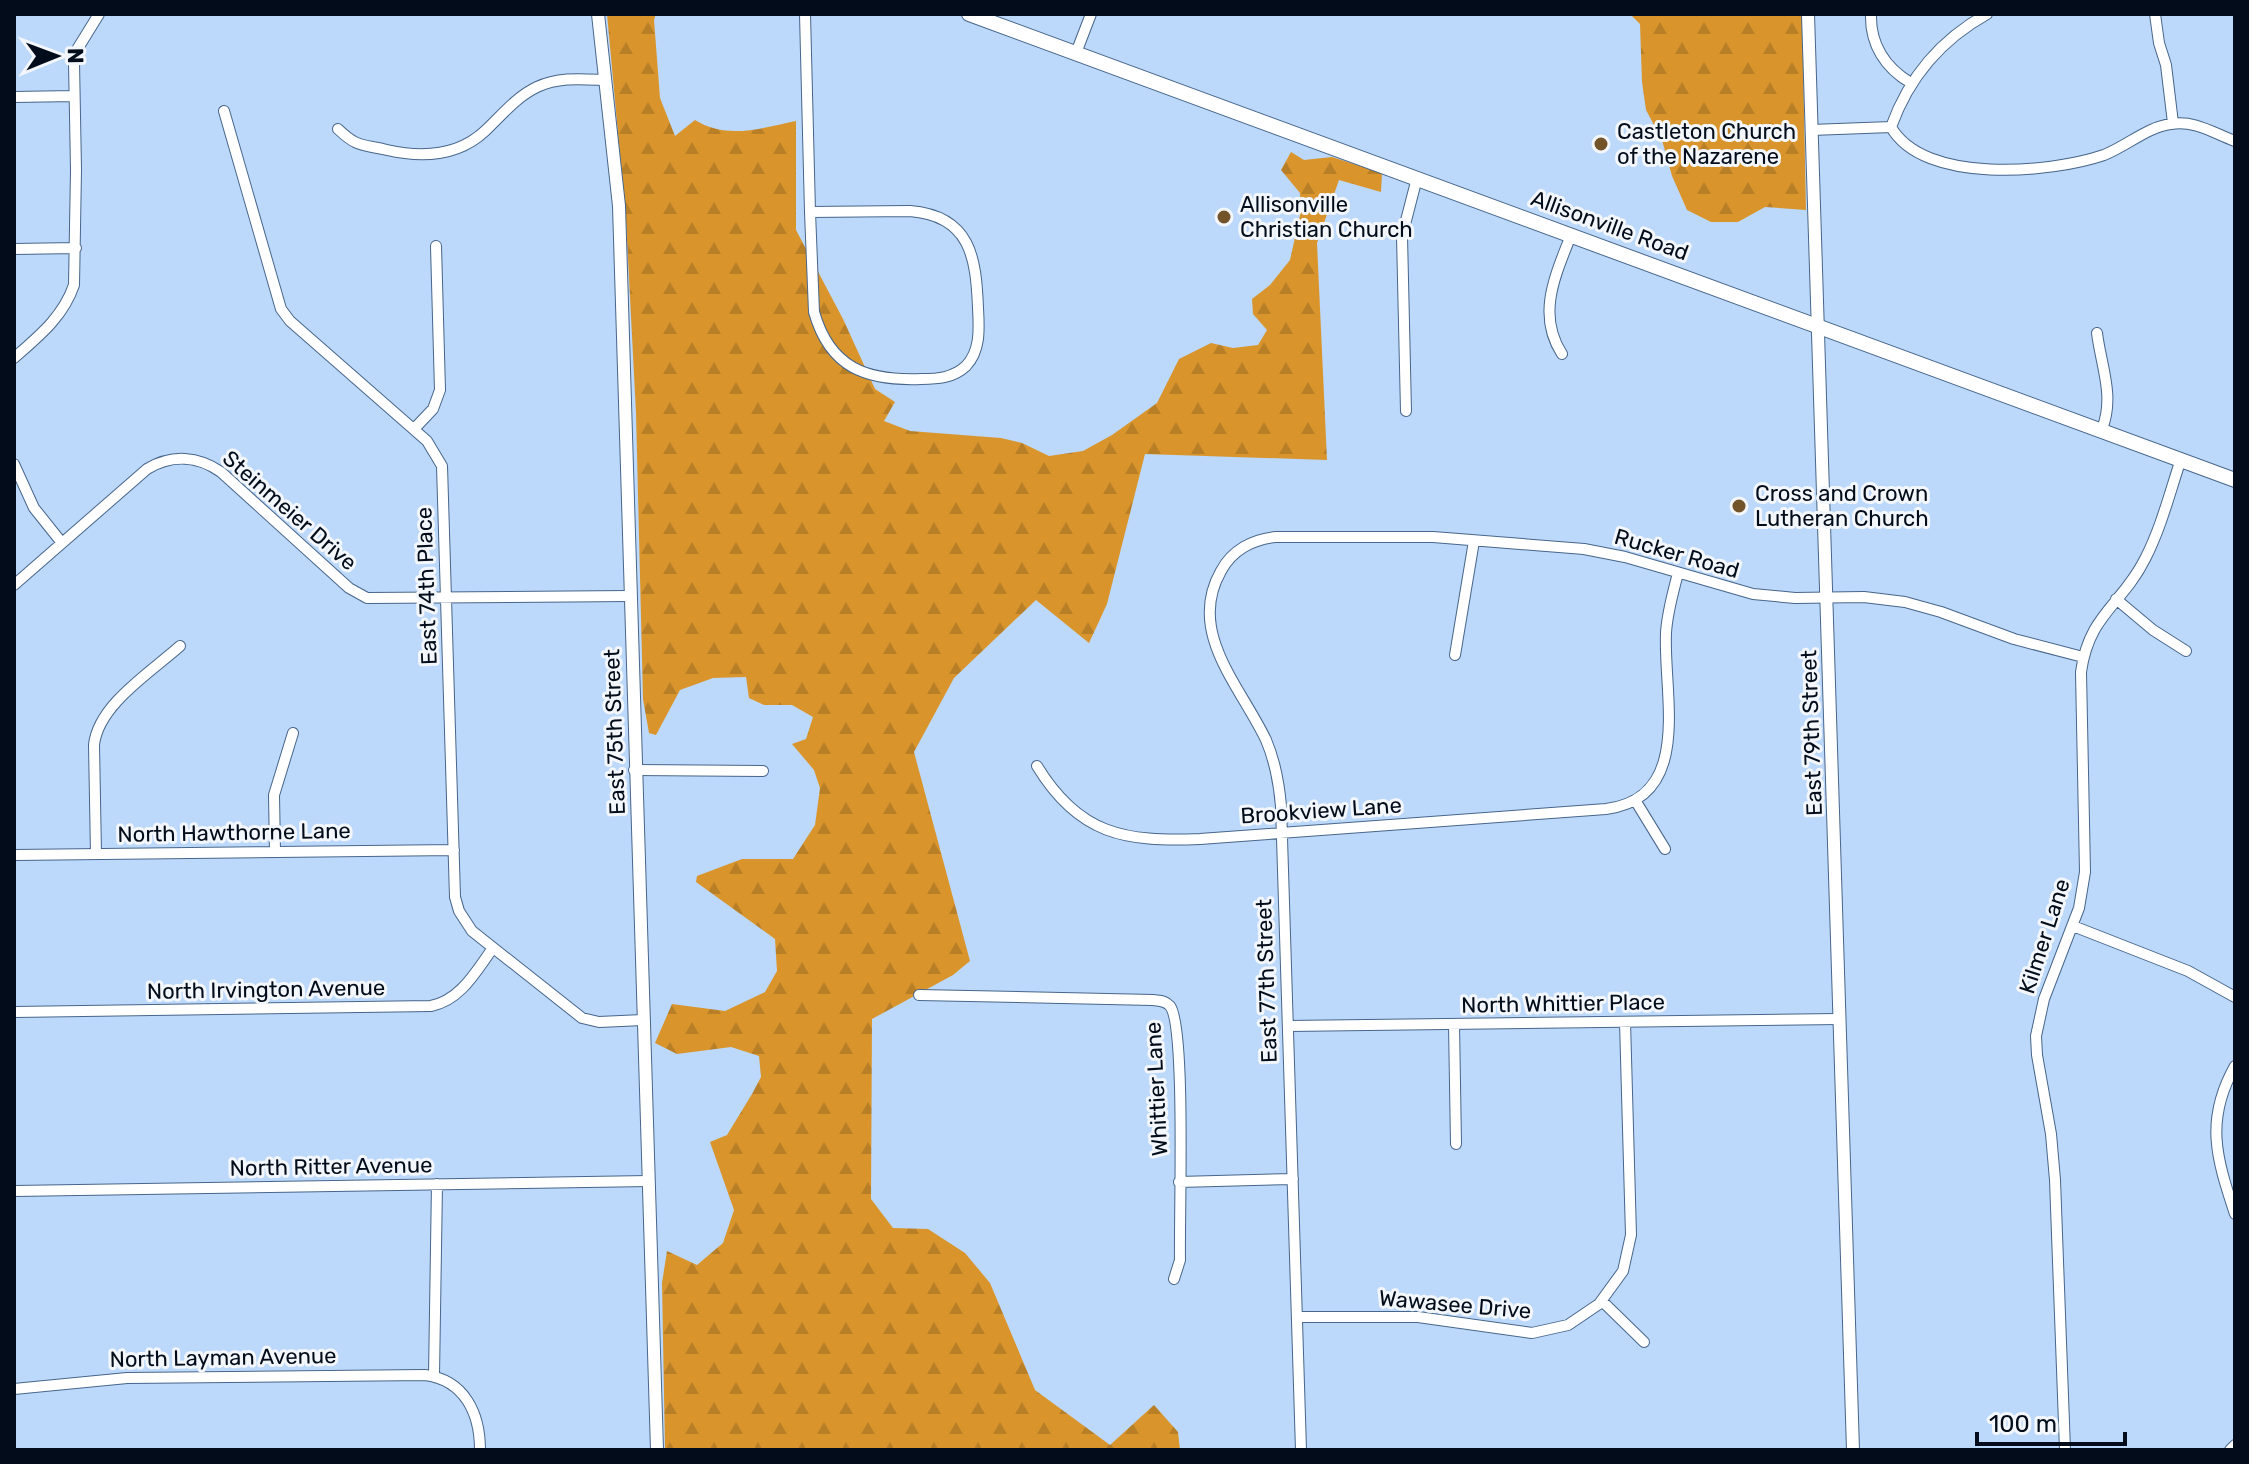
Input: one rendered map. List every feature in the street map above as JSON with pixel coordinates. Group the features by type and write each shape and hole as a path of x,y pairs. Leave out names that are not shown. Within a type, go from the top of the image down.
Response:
{"main road":[{"name":"Allisonville Road","path":"969,14 2235,480"}],"street":[{"path":"14,358 51,325 63,310 74,285 74,58 99,14"},
{"name":"East 75th Street","path":"598,14 619,206 657,1450"},
{"path":"805,14 810,212 814,312 823,337 838,356 862,373 895,380 945,378 966,366 976,350 979,335 977,272 972,252 958,232 941,219 916,211 810,212"},
{"path":"1076,53 1091,14"},
{"name":"East 79th Street","path":"1808,14 1853,1450"},
{"path":"1871,14 1874,40 1882,57 1894,72 1911,83"},
{"path":"1891,127 1919,71 1947,41 1987,14"},
{"path":"2155,14 2166,65 2173,123"},
{"path":"338,129 362,147 404,154 436,155 478,138 523,95 544,85 569,79 604,80"},
{"path":"14,97 74,96"},
{"name":"East 74th Place","path":"224,111 281,309 290,321 414,429 436,453 442,466 455,897 459,911 472,931 582,1018 599,1022 643,1020"},
{"path":"1891,127 1913,151 1937,162 1989,168 2025,169 2066,165 2124,147 2153,129 2173,123 2199,126 2235,141"},
{"path":"1811,130 1891,127"},
{"path":"1406,411 1402,236 1417,178"},
{"path":"1562,354 1550,326 1549,302 1571,235"},
{"path":"414,429 433,409 440,390 436,246"},
{"path":"14,249 76,248"},
{"path":"2097,333 2109,392 2102,429"},
{"name":"Steinmeier Drive","path":"14,585 147,469 164,461 187,459 205,463 221,472 358,594 382,600 630,596"},
{"name":"Kilmer Lane","path":"2065,1450 2055,1180 2036,1036 2044,999 2081,899 2086,863 2083,657 2097,622 2147,555 2181,459"},
{"path":"14,464 34,508 62,543"},
{"name":"Rucker Road","path":"1252,543 1281,537 1433,537 1584,549 1625,557 1753,594 1795,598 1873,597 1914,604 2005,636 2083,657"},
{"path":"1455,655 1474,541"},
{"name":"East 77th Street","path":"1252,543 1223,567 1213,588 1210,617 1221,663 1266,742 1276,768 1282,833 1301,1450"},
{"path":"1665,849 1635,800 1656,781 1667,754 1666,633 1678,573"},
{"path":"2116,599 2153,630 2186,651"},
{"path":"96,854 94,745 97,727 111,707 180,646"},
{"path":"275,852 274,795 293,733"},
{"name":"Brookview Lane","path":"1037,766 1061,799 1078,815 1127,837 1156,841 1606,809 1635,800"},
{"path":"634,770 763,771"},
{"name":"North Hawthorne Lane","path":"14,855 454,850"},
{"path":"2073,926 2188,971 2235,997"},
{"name":"North Irvington Avenue","path":"14,1012 426,1007 453,997 493,948"},
{"name":"Whittier Lane","path":"919,995 1165,1001 1172,1007 1179,1053 1179,1264 1174,1279"},
{"name":"North Whittier Place","path":"1288,1026 1839,1019"},
{"name":"Wawasee Drive","path":"1297,1317 1413,1316 1532,1333 1572,1323 1602,1301 1623,1271 1631,1235 1625,1022"},
{"path":"1454,1024 1456,1144"},
{"path":"2235,1066 2222,1093 2215,1124 2218,1160 2235,1214"},
{"path":"1179,1182 1293,1179"},
{"name":"North Ritter Avenue","path":"14,1191 649,1181"},
{"path":"437,1184 434,1376 452,1384 471,1406 477,1423 480,1450"},
{"path":"1602,1301 1644,1342"},
{"name":"North Layman Avenue","path":"14,1389 127,1378 434,1376"},
{"path":"2230,1450 2235,1445"}],"green space":[{"path":"607,14 656,14 660,98 675,136 695,120 720,130 732,131 796,121 796,230 843,319 875,389 895,402 884,421 910,431 1001,438 1022,443 1049,456 1083,451 1157,403 1179,359 1211,343 1233,348 1258,345 1267,330 1253,314 1252,299 1270,285 1290,260 1301,211 1300,193 1281,170 1291,152 1304,160 1332,157 1382,173 1381,192 1339,180 1317,243 1327,460 1145,454 1107,604 1089,643 1036,600 954,678 914,752 970,961 953,975 872,1019 871,1199 893,1228 928,1229 965,1253 990,1283 1035,1390 1110,1445 1154,1405 1178,1432 1180,1450 665,1450 662,1283 667,1251 697,1265 723,1243 734,1210 710,1142 727,1135 761,1077 759,1056 731,1047 677,1054 655,1043 672,1004 725,1011 765,992 777,971 775,939 696,882 697,876 742,859 793,859 815,825 820,788 814,770 792,744 806,739 813,717 792,705 764,705 749,698 746,677 713,678 680,690 656,735 649,733 643,699 636,413 626,220"},
{"path":"1624,14 1802,14 1806,210 1765,207 1738,222 1711,222 1687,210 1672,176 1662,140 1646,110 1640,24 1631,15"}],"place":[{"name":"Castleton Church of the Nazarene","path":"1601,144"},
{"name":"Allisonville Christian Church","path":"1224,217"},
{"name":"Cross and Crown Lutheran Church","path":"1739,506"}]}
